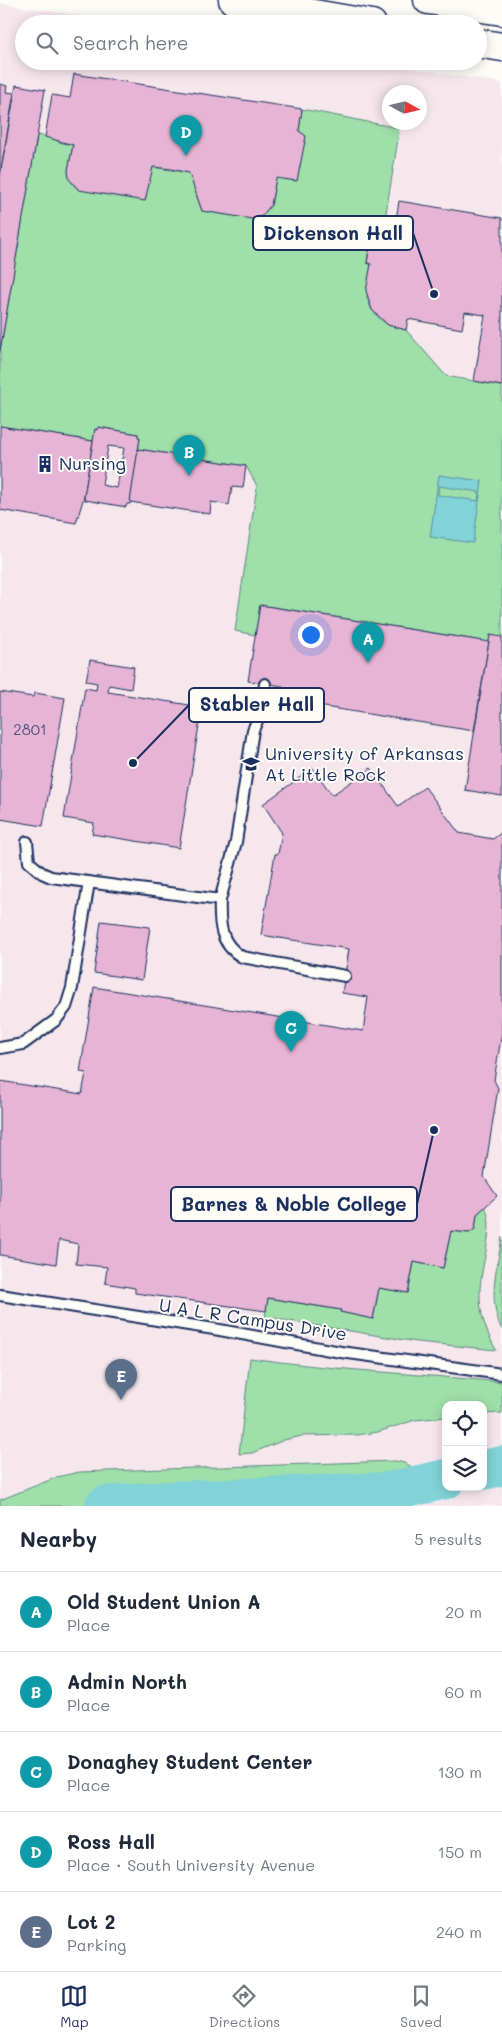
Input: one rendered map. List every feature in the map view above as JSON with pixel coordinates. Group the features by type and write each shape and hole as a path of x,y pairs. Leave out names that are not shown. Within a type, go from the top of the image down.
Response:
{"main road":[{"path":"233,0 320,15"},
{"path":"437,1 502,11"},
{"path":"487,44 502,47"}],"lane":[{"path":"265,684 261,712 253,730 236,842 220,900 219,923 224,940 242,957 345,976"},
{"path":"27,842 26,854 29,862 42,874 220,900"},
{"path":"0,1048 23,1044 56,1020 66,1007 72,988 89,882"},
{"name":"U A L R Campus Drive","path":"0,1295 214,1329 341,1352 502,1374"}],"shaded area":[{"name":"University of Arkansas At Little Rock","path":"0,3 74,15 15,15 15,70 422,70 502,83 502,1506 0,1506"}],"green space":[{"path":"302,109 382,125 382,130 398,130 385,219 375,226 370,237 367,263 371,264 367,298 372,310 380,319 388,325 406,330 446,376 502,386 502,637 489,642 261,605 255,635 235,631 257,486 246,466 138,449 140,438 138,434 99,427 95,430 93,441 0,426 0,351 37,135 54,138 58,142 73,145 69,163 69,175 74,186 79,190 153,167 189,173 202,211 252,218 262,216 271,205 276,178 305,136 299,131"},
{"path":"485,1207 489,1225 480,1299 484,1322 496,1350 417,1342 265,1317 268,1298 341,1310 341,1312 373,1319 379,1288 408,1293 414,1262 443,1268 451,1231 469,1233 475,1229 477,1214"},
{"path":"502,1237 502,1330 497,1319 494,1284"},
{"path":"250,1358 344,1369 502,1382 502,1413 487,1414 487,1401 442,1401 442,1417 415,1420 378,1432 357,1435 302,1436 284,1440 252,1453 239,1454"},
{"path":"395,1461 413,1468 417,1473 418,1480 413,1493 399,1506 0,1506 0,1500 57,1477 79,1472"}],"water":[{"path":"439,475 482,481 473,543 430,537","holes":["439,486 479,492 478,501 438,495"]}],"building":[{"path":"74,74 302,109 299,131 306,136 297,181 276,178 271,205 262,216 252,219 202,211 189,173 171,169 153,167 145,201 79,190 69,179 68,170 73,145 45,137 52,95 70,98"},
{"path":"0,84 7,86 6,92 14,93 0,176"},
{"path":"16,85 45,90 0,351 0,176"},
{"path":"399,201 502,218 502,386 474,381 485,315 465,312 462,329 408,319 406,330 388,325 372,310 366,291 371,264 367,263 373,228 381,220 396,220"},
{"name":"Nursing","path":"0,426 93,441 84,497 76,523 0,510"},
{"path":"98,427 138,434 140,438 130,504 127,504 126,507 85,500 95,429 98,430","holes":["108,446 124,448 117,488 102,485"]},
{"path":"138,449 246,466 243,488 232,487 229,505 211,502 210,514 130,502"},
{"path":"260,605 489,642 474,731 281,700 283,686 248,681"},
{"path":"490,635 502,637 502,796 465,790"},
{"path":"90,660 134,667 131,689 109,685 108,692 202,707 179,848 92,834 94,823 64,818 85,688 96,690 97,683 86,681"},
{"path":"0,692 33,697 35,693 65,698 43,826 0,819"},
{"path":"313,768 332,795 371,768 398,806 425,787 459,833 493,839 502,832 502,1032 494,1080 498,1088 484,1177 497,1196 477,1214 475,1229 469,1233 451,1231 443,1268 414,1262 408,1293 379,1288 373,1319 340,1312 341,1310 268,1298 266,1311 135,1293 135,1288 105,1283 107,1267 76,1264 78,1244 59,1240 56,1264 0,1255 0,1081 82,1094 86,1073 80,1072 94,987 363,1031 368,997 342,993 349,949 261,935 275,854 278,854 282,833 263,804"},
{"path":"101,921 150,927 142,980 94,973"}],"waterway":[{"path":"487,1469 502,1466"},
{"path":"105,1506 147,1502 388,1492 442,1480"}],"place":[{"name":"Ross Hall","path":"186,156"},
{"name":"Dickenson Hall","path":"434,294"},
{"name":"Nursing","path":"45,464"},
{"name":"Admin North","path":"189,476"},
{"name":"Old Student Union A","path":"368,663"},
{"name":"Stabler Hall","path":"133,763"},
{"name":"University of Arkansas At Little Rock","path":"251,764"},
{"name":"Donaghey Student Center","path":"291,1052"},
{"name":"Barnes & Noble College","path":"434,1130"},
{"name":"Lot 2","path":"121,1400"}]}
